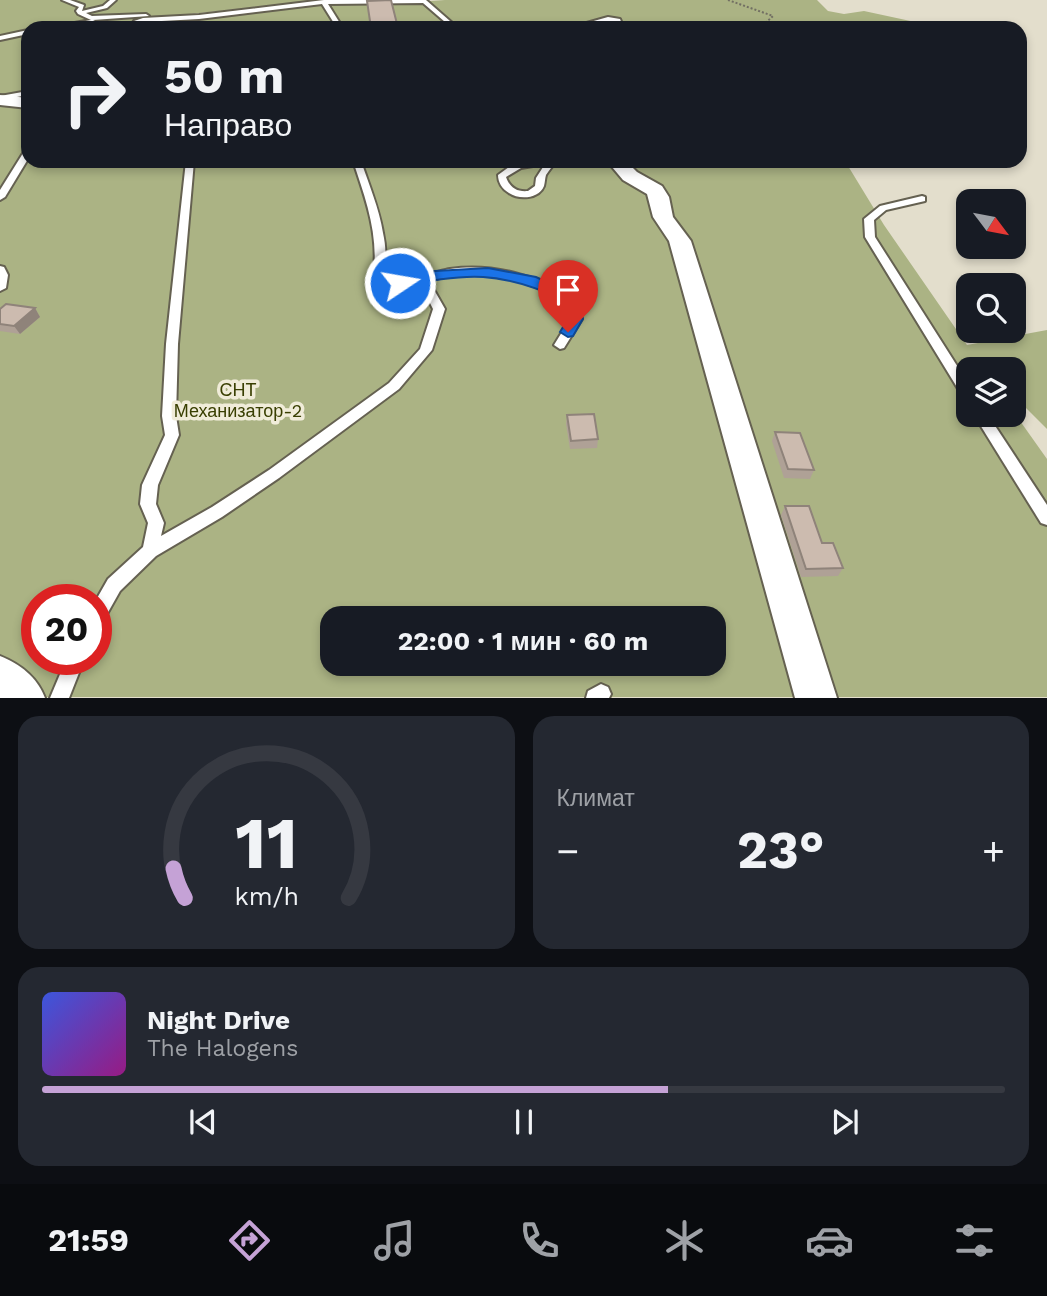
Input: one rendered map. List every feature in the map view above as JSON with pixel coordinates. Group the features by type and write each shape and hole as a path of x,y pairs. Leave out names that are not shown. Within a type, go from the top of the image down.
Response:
{"street":[{"path":"0,99 21,102"},
{"path":"623,168 630,176 655,190 663,217 680,241 816,698"}],"lane":[{"path":"65,0 82,6 80,13"},
{"path":"80,13 105,7 113,0"},
{"path":"140,21 223,17 324,2 424,1 447,21"},
{"path":"324,2 336,21"},
{"path":"80,13 91,18 159,16 170,19"},
{"path":"91,21 108,18 123,21"},
{"path":"599,21 620,21"},
{"path":"0,37 21,33"},
{"path":"0,99 21,94"},
{"path":"0,197 21,160"},
{"path":"150,551 156,523 148,504 150,485 172,435 169,416 172,344 189,168"},
{"path":"359,168 372,208 382,257 379,271 385,279 400,283 435,275 488,272 531,280 570,298 576,319 560,345"},
{"path":"514,168 501,177 507,189 514,193 531,194 539,187 540,178 547,168"},
{"path":"922,199 883,208 869,219 870,237 956,375"},
{"path":"0,270 3,275 0,288"},
{"path":"112,589 150,551 217,512 274,474 394,386 426,350 439,309 423,279"},
{"path":"989,427 1047,518"},
{"path":"26,693 53,675"}],"path":[{"path":"728,0 773,16 768,21"}],"green space":[{"name":"СНТ Механизатор-2","path":"0,0 328,0 141,19 351,1 817,0 828,11 844,14 864,11 910,21 21,21 21,168 849,168 884,225 956,329 956,343 1026,343 1026,334 1047,330 1047,429 1026,408 1026,357 956,357 956,427 1024,427 1047,459 1047,697 0,697"}],"building":[{"path":"391,0 396,21 370,21 367,1"},
{"path":"6,304 35,308 14,326 0,324 0,309"},
{"path":"594,414 598,439 571,441 567,415"},
{"path":"775,432 800,433 814,470 788,469"},
{"path":"785,506 809,506 822,543 833,543 843,568 806,569"}],"route":[{"path":"400,283 435,275 488,272 531,280 570,298 576,319 568,332"}]}
